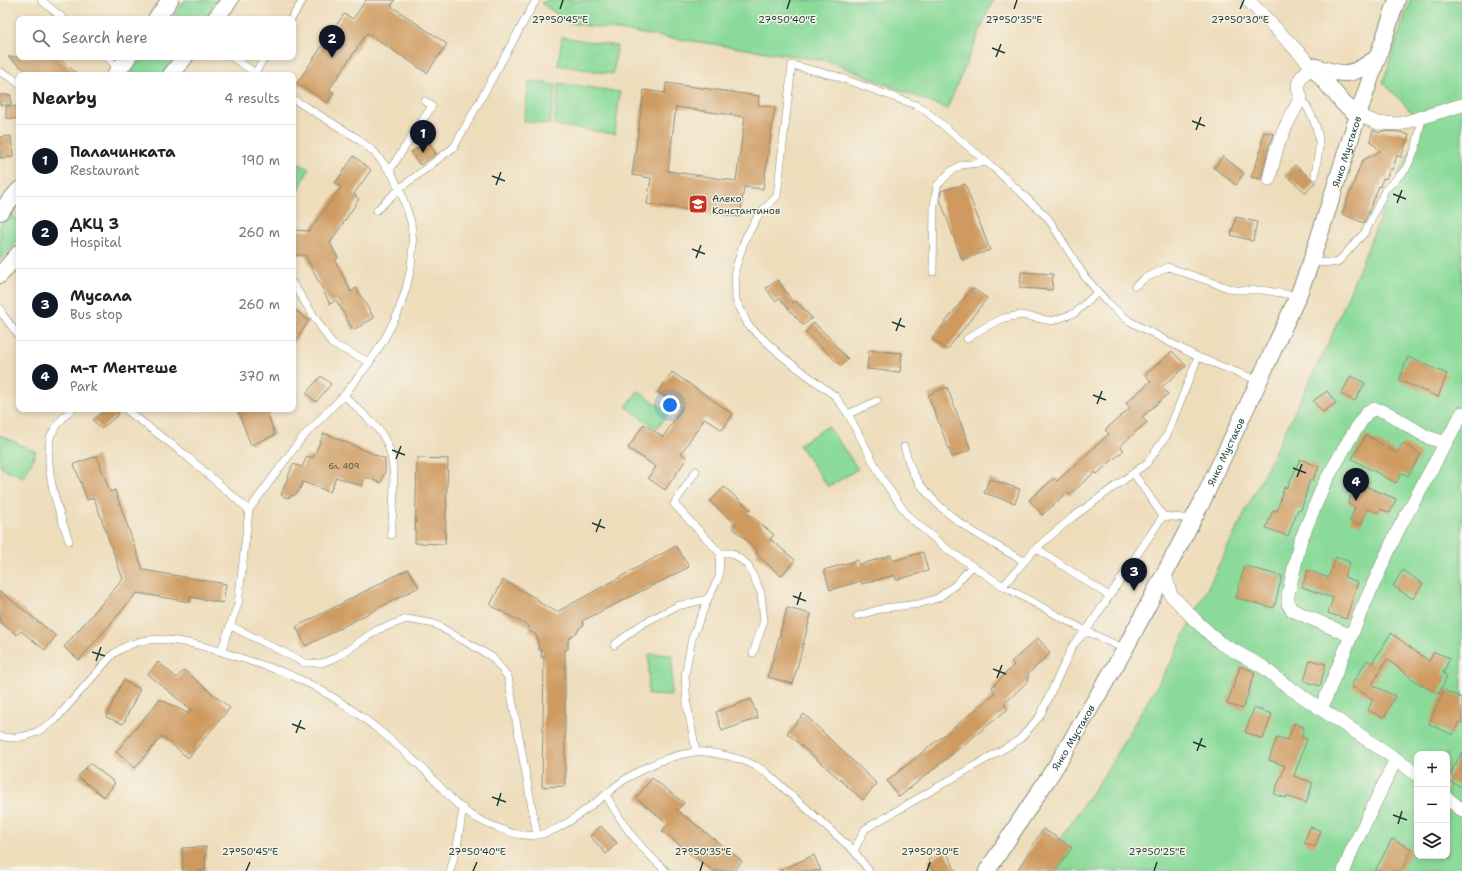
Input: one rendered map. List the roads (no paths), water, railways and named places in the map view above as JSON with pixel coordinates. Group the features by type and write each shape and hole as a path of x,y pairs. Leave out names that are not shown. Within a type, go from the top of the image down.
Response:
{"street":[{"path":"158,16 170,0"},
{"path":"217,16 230,0"},
{"path":"1248,0 1312,66 1344,104 1358,115 1378,123 1400,124 1462,105"},
{"name":"Янко Мустаков","path":"987,871 1058,763 1125,650 1193,519 1259,381 1298,296 1311,262 1397,0"},
{"path":"1312,66 1347,73 1364,66 1378,57"},
{"path":"173,72 183,60"},
{"path":"1269,179 1277,147 1284,128 1301,97 1298,89 1299,78 1312,66"},
{"path":"0,212 16,193"},
{"path":"0,274 16,256"},
{"path":"1351,636 1292,610 1288,604 1288,595 1300,542 1324,484 1367,412 1375,409 1386,412 1427,437 1446,443"},
{"path":"1321,709 1351,636 1397,532 1462,413"},
{"path":"1165,574 1171,595 1220,643 1263,667 1287,686 1396,758 1414,773"},
{"path":"1344,871 1352,850 1396,758"},
{"path":"1450,800 1462,810"}],"lane":[{"path":"41,0 60,16"},
{"path":"293,16 303,0"},
{"path":"377,210 399,189 454,148 536,0"},
{"path":"111,60 120,67"},
{"path":"236,60 253,72"},
{"path":"257,72 263,60"},
{"path":"1125,650 1086,631 1003,586 948,550 908,516 883,480 848,414 835,396 784,358 748,325 736,300 735,270 745,239 759,214 777,196 792,65 836,76 921,106 987,162 1048,218 1085,277 1108,302 1129,321 1198,357 1259,381"},
{"path":"0,72 11,77 16,81"},
{"path":"1301,97 1315,123 1319,143 1315,176"},
{"path":"221,652 238,604 249,510 301,439 344,395 370,362 386,338 398,313 411,267 413,244 411,222 399,189 389,171 375,153 357,138 296,101"},
{"path":"389,171 432,106 425,101"},
{"path":"1311,262 1337,262 1366,231 1385,190 1406,169 1416,147 1422,118"},
{"path":"933,272 934,206 937,186 950,172 961,165 987,162"},
{"path":"1135,286 1144,279 1168,267 1234,290 1262,290 1298,296"},
{"path":"296,289 332,344 370,362"},
{"path":"967,339 985,327 1004,318 1021,315 1052,321 1075,313 1098,292"},
{"path":"1,313 16,332"},
{"path":"1003,586 1036,548 1073,518 1147,463 1167,435 1198,357"},
{"path":"344,395 381,433 388,449 395,476 391,535"},
{"path":"848,414 877,401"},
{"path":"69,412 50,437 49,456 50,477 55,500 69,541"},
{"path":"129,412 184,453 249,510"},
{"path":"904,446 913,472 932,499 960,522 1001,549 1024,561"},
{"path":"696,471 674,504 720,553 719,578 708,599 692,638 685,675 687,705 696,751"},
{"path":"1134,474 1163,516 1193,519"},
{"path":"854,851 866,829 1019,740 1040,716 1072,645 1086,631 1163,516"},
{"path":"1036,548 1109,596"},
{"path":"720,553 732,553 748,565 761,593 764,621 753,653"},
{"path":"857,616 884,608 919,604 938,598 955,585 972,566"},
{"path":"614,645 642,624 677,606 708,599"},
{"path":"231,626 305,663 322,663 338,657 377,630 407,619 435,624 492,657 508,677 537,835"},
{"path":"0,736 18,737 36,733 47,727 56,719 113,654 122,648 135,642 149,640 185,643 221,652 287,673 328,695 379,731 417,763 446,794 475,818 502,830 518,834 537,835 553,830 569,821 628,778 646,768 677,756 696,751 720,754 755,765 768,774 854,851 867,868 860,871"},
{"path":"606,794 621,822 633,838 666,871"},
{"path":"450,871 457,847 463,808"}],"place":[{"name":"ДКЦ 3","path":"332,58"},
{"name":"Палачинката","path":"423,153"},
{"name":"Алеко Константинов","path":"698,204"},
{"name":"м-т Ментeше","path":"1356,501"},
{"name":"Мусала","path":"1134,591"}]}
